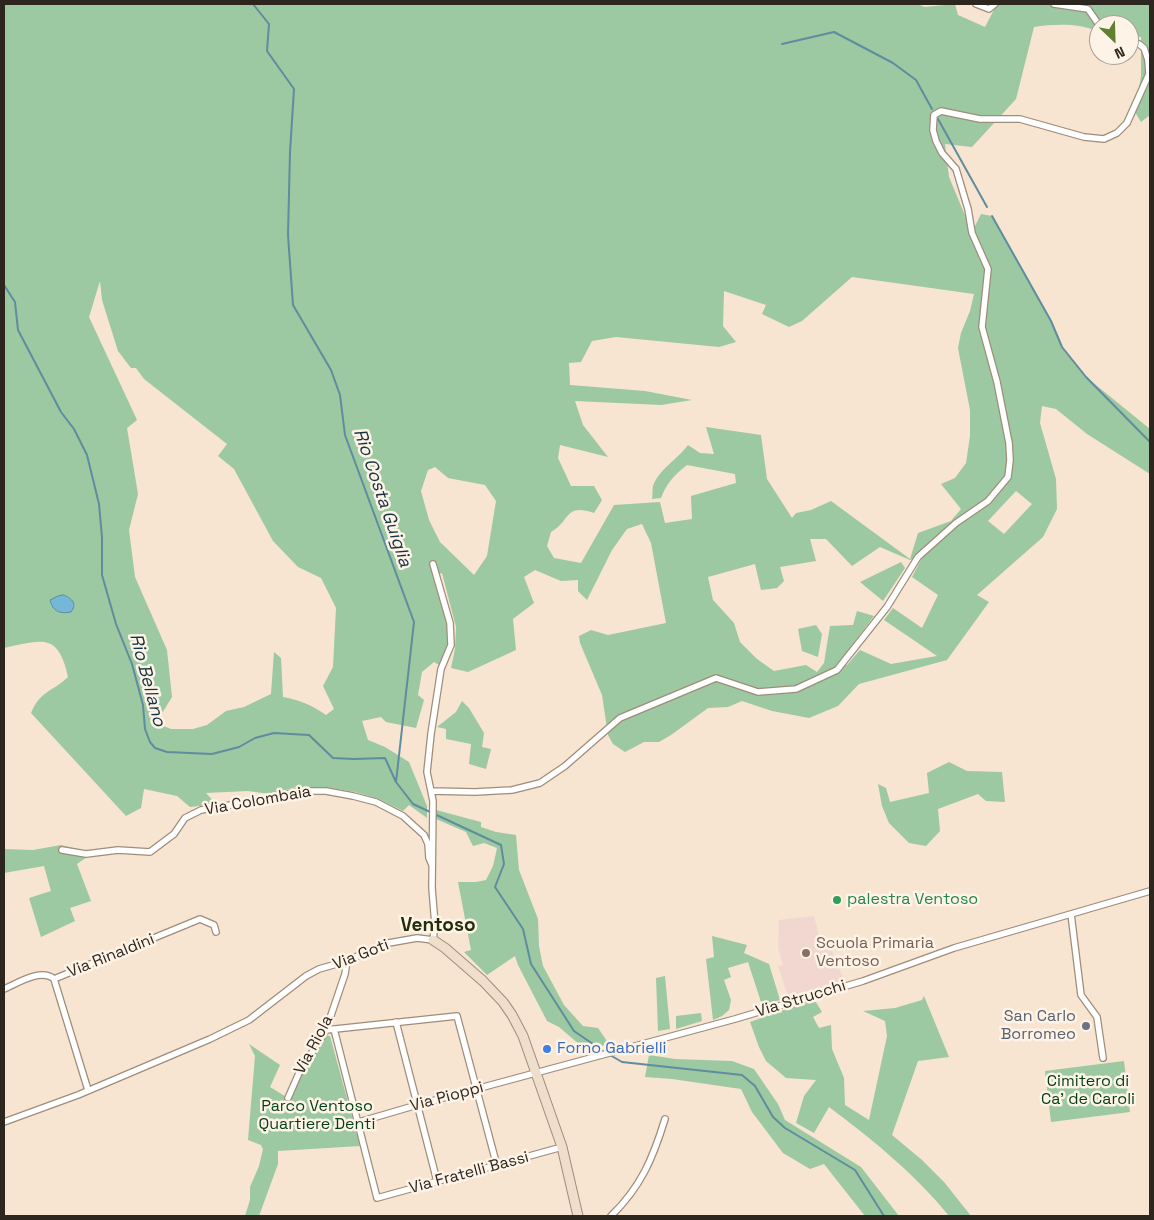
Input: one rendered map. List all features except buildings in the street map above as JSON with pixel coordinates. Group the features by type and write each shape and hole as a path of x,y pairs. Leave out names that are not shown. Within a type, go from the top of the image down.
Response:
{"street":[{"path":"976,4 989,9 995,4"},
{"path":"1054,4 1088,9 1092,15"},
{"path":"432,791 476,792 512,790 540,783 565,766 620,718 716,678 758,692 796,689 837,670 887,607 918,557 956,523 988,501 1008,478 1010,460 1008,443 997,382 982,327 988,269 972,233 968,209 956,169 942,153 936,141 933,130 934,115 942,111 980,119 1020,119 1084,137 1104,139 1117,133 1127,123 1149,74 1148,60 1144,48 1139,44"},
{"name":"Via Colombaia","path":"433,564 450,623 451,645 441,669 427,776 432,791 433,808 432,888 435,925 433,940"},
{"name":"Via Colombaia","path":"62,850 86,854 118,850 150,852 174,834 185,818 201,810 272,798 299,791 326,791 376,802 403,816 424,835 433,867"},
{"name":"Via Strucchi","path":"536,1073 735,1019 850,985 954,948 1150,891"},
{"path":"1070,914 1081,994 1097,1017 1103,1058"},
{"name":"Via Rinaldini","path":"88,1090 54,979 200,920 214,926 216,932"},
{"name":"Via Goti","path":"4,1122 88,1090 210,1039 242,1023 306,976 319,969 347,962 369,949 383,944 417,938 433,940"},
{"path":"433,940 445,948 486,984 512,1015 523,1036 562,1147 578,1216"},
{"name":"Via Riola","path":"288,1098 299,1073 326,1030 345,974 347,962"},
{"path":"4,989 40,974 54,979"},
{"path":"326,1030 457,1016 497,1166"},
{"path":"396,1022 437,1181"},
{"path":"334,1029 359,1122"},
{"name":"Via Pioppi","path":"359,1122 536,1073"},
{"path":"611,1216 648,1167 665,1119"},
{"name":"Via Fratelli Bassi","path":"359,1122 377,1198 562,1147"}],"shaded area":[{"name":"Scuola Primaria Ventoso","path":"814,916 822,947 830,946 844,980 843,982 788,997 778,966 783,965 778,948 779,920"}],"green space":[{"path":"4,4 917,4 925,7 955,4 958,15 985,27 997,4 1150,4 1150,115 1141,122 1135,112 1141,76 1139,15 1089,15 1089,28 1059,25 1034,27 1016,99 972,147 945,144 949,177 972,232 981,214 992,216 1051,321 1062,347 1086,377 1150,429 1150,474 1087,434 1056,409 1042,406 1040,423 1056,479 1057,509 1043,537 977,595 989,602 947,660 859,684 838,706 809,718 772,711 742,701 728,707 708,708 659,742 644,742 625,752 613,744 608,735 602,695 580,643 579,636 591,630 608,635 666,623 651,543 642,524 627,529 612,550 587,600 578,591 578,580 561,581 535,570 524,577 534,603 513,619 516,650 468,672 451,668 455,649 456,627 442,573 434,576 448,625 447,647 441,666 434,662 422,672 418,695 424,700 416,728 386,722 381,717 362,721 368,740 385,747 409,762 427,806 427,818 409,805 403,811 379,799 355,792 326,787 297,787 270,794 248,791 206,793 216,804 190,807 177,796 144,789 141,808 126,816 31,713 43,696 68,677 64,662 56,648 44,642 26,643 4,648","holes":["852,277 974,294 958,348 970,410 970,436 966,463 955,478 941,484 961,509 951,521 918,533 910,559 831,501 811,510 796,513 792,518 767,479 761,435 706,427 714,454 700,453 688,445 660,474 653,486 652,499 661,498 671,480 687,465 735,474 736,483 691,496 692,519 665,523 660,502 614,505 581,563 554,558 547,546 551,532 572,512 584,510 594,513 602,500 594,486 571,486 558,458 560,445 608,457 583,425 575,401 661,405 692,400 645,391 570,385 569,363 581,362 592,341 616,337 719,347 736,342 723,326 724,291 766,305 762,314 789,327 802,321","100,281 102,300 118,351 131,368 136,368 144,379 227,444 218,456 234,469 273,541 298,567 321,578 336,608 333,667 323,686 334,709 326,715 306,703 283,697 281,658 274,652 271,694 244,707 226,711 207,725 193,729 171,729 156,723 172,697 167,650 135,577 129,530 138,494 127,428 137,420 89,317","435,467 448,478 485,485 496,501 487,556 474,575 440,542 429,520 421,491 428,470","1016,491 1032,504 1004,534 988,521","810,539 826,539 852,566 880,547 910,560 923,556 912,577 938,595 922,628 893,608 884,620 937,656 891,664 860,650 847,665 837,665 874,616 857,611 853,625 830,626 824,663 817,672 806,665 774,671 757,659 740,642 734,623 713,600 708,577 755,564 761,590 777,588 784,581 780,567 816,561"]},
{"path":"901,562 905,568 883,601 860,582"},
{"path":"816,625 822,634 818,657 802,651 798,629"},
{"path":"462,701 469,708 484,733 482,747 491,749 486,769 469,764 471,744 446,739 446,729 437,727 456,712"},
{"path":"949,762 967,771 1002,772 1005,802 986,801 978,794 938,809 940,831 926,846 909,843 889,823 882,806 878,784 886,788 890,802 929,793 927,773"},
{"path":"436,810 481,822 481,827 496,832 516,835 519,870 538,919 539,946 543,966 564,1005 583,1026 598,1028 609,1044 586,1050 559,1027 547,1021 515,956 487,975 464,952 471,950 458,882 486,880 493,866 497,848 484,843 473,846 466,832 436,819"},
{"path":"61,845 85,851 97,850 77,864 91,901 70,908 75,921 41,937 29,898 51,891 44,866 4,873 4,849 33,850"},
{"path":"712,936 747,945 744,953 769,964 780,1000 762,1005 748,962 728,968 731,977 724,980 731,1000 729,1010 713,1020 706,959 714,957"},
{"path":"665,976 670,1029 658,1031 656,978"},
{"path":"924,996 949,1057 918,1061 892,1135 922,1160 944,1182 971,1216 949,1216 923,1186 893,1158 829,1107 814,1133 796,1123 804,1096 816,1080 786,1078 766,1061 750,1022 814,999 822,1012 813,1017 819,1028 831,1025 832,1049 844,1078 845,1105 869,1120 887,1036 885,1021 863,1011 895,1008 922,1000"},
{"path":"701,1013 702,1021 676,1029 676,1016"},
{"name":"Parco Ventoso Quartiere Denti","path":"322,1035 330,1036 360,1146 278,1151 278,1164 259,1216 245,1216 250,1200 250,1187 259,1166 263,1149 261,1145 248,1140 255,1056 249,1044 280,1065 270,1087 288,1098"},
{"path":"649,1055 675,1059 732,1061 754,1069 778,1104 785,1120 861,1167 899,1216 865,1216 824,1164 810,1169 783,1153 752,1112 741,1089 645,1077"},
{"name":"Cimitero di Ca' de Caroli","path":"1124,1061 1130,1112 1051,1122 1045,1071"}],"water":[{"path":"64,595 70,598 74,604 71,612 64,613 55,610 51,604 50,600"}],"waterway":[{"name":"Rio Costa Guiglia","path":"253,4 269,24 267,51 294,89 288,235 293,305 331,370 340,395 345,435 414,622 396,782"},
{"path":"782,44 834,32 893,63 916,80 932,109"},
{"path":"938,119 987,207"},
{"path":"992,216 1051,321 1062,347 1086,377 1150,442"},
{"name":"Rio Bellano","path":"4,285 15,302 18,330 61,412 74,429 87,455 99,504 102,537 102,575 116,624 132,664 143,705 145,729 150,742 155,748 167,752 212,754 239,747 255,738 274,733 309,735 333,758 385,758 396,782 413,804 501,845 504,864 495,887 523,929 531,964 574,1031 606,1053"},
{"name":"Rio Bellano","path":"610,1055 622,1062 742,1075 755,1086 773,1117 785,1128 855,1170 884,1216"}],"place":[{"name":"palestra Ventoso","path":"837,900"},
{"name":"Scuola Primaria Ventoso","path":"806,953"},
{"name":"San Carlo Borromeo","path":"1086,1026"},
{"name":"Forno Gabrielli","path":"547,1049"}],"district":[{"name":"Ventoso","path":"438,926"}]}
